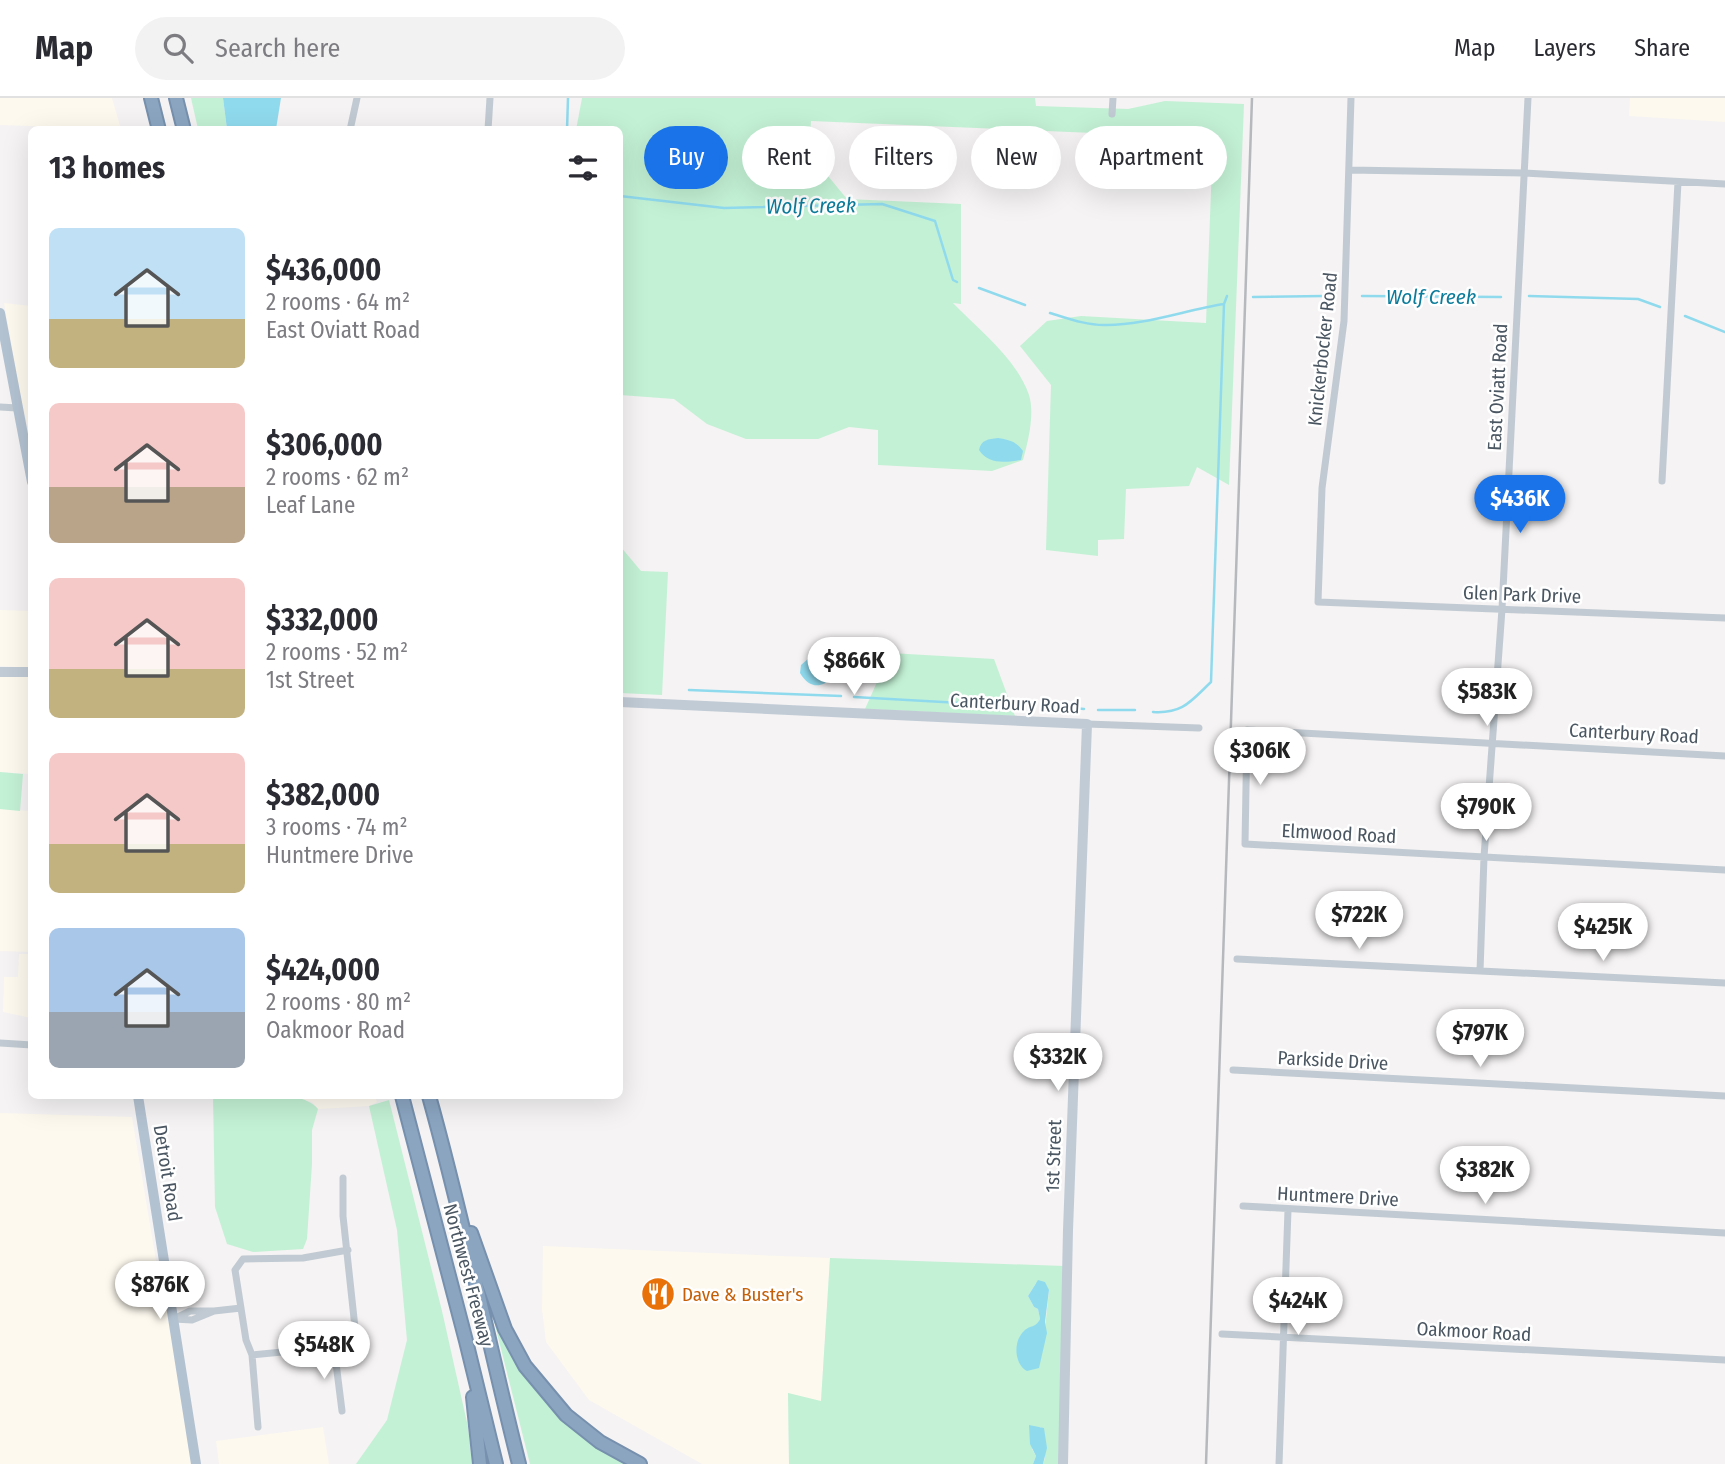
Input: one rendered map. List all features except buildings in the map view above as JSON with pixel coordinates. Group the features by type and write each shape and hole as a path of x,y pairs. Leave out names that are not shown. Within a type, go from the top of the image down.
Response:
{"highway":[{"path":"151,98 158,126"},
{"path":"176,98 183,126"},
{"name":"Northwest Freeway","path":"403,1099 496,1464"},
{"name":"Northwest Freeway","path":"430,1099 454,1185 488,1341 519,1464"},
{"path":"454,1185 505,1329 525,1366 566,1415 600,1443 640,1464"},
{"path":"466,1341 480,1464"}],"main road":[{"path":"0,313 28,462"},
{"name":"Detroit Road","path":"138,1099 196,1464"}],"street":[{"path":"351,126 357,98"},
{"path":"488,126 489,98"},
{"path":"1112,114 1113,98"},
{"name":"Knickerbocker Road","path":"1318,602 1322,488 1344,321 1351,98"},
{"name":"East Oviatt Road","path":"1480,971 1528,98"},
{"path":"1349,170 1524,173 1725,184"},
{"path":"1662,481 1678,182"},
{"path":"0,407 17,408"},
{"name":"Glen Park Drive","path":"1318,602 1725,618"},
{"path":"0,672 28,672"},
{"name":"Canterbury Road","path":"623,702 1199,728"},
{"name":"1st Street","path":"1062,1464 1087,724"},
{"name":"Canterbury Road","path":"1245,844 1247,730 1725,756"},
{"name":"Elmwood Road","path":"1245,844 1725,870"},
{"path":"1237,959 1725,983"},
{"path":"0,1043 28,1045"},
{"name":"Parkside Drive","path":"1233,1070 1725,1096"},
{"path":"252,1355 334,1347 356,1337 343,1216 343,1178"},
{"name":"Huntmere Drive","path":"1242,1206 1725,1233"},
{"path":"1279,1464 1288,1210"},
{"path":"258,1427 252,1355 246,1340 235,1270 243,1259 303,1258 348,1250"},
{"path":"174,1319 191,1311 241,1308"},
{"name":"Oakmoor Road","path":"1222,1334 1725,1360"},
{"path":"334,1347 342,1411"}],"shaded area":[{"path":"0,98 112,98 120,126 30,126 0,125"},
{"path":"1630,98 1725,98 1725,122 1629,116"},
{"path":"4,303 28,306 28,428"},
{"path":"0,610 28,611 28,668 0,666"},
{"path":"0,672 28,672 28,774 0,772"},
{"path":"0,809 28,811 28,952 0,951"},
{"path":"19,954 28,954 28,1017 3,1012 4,977 18,977"},
{"path":"300,1099 376,1099 377,1102 369,1106 318,1109 312,1102"},
{"path":"0,1113 132,1117 159,1278 168,1282 196,1464 0,1464"},
{"path":"543,1246 830,1258 821,1402 788,1393 789,1464 702,1464 589,1400 546,1342 542,1309"},
{"path":"323,1427 329,1464 219,1464 216,1441"}],"green space":[{"path":"191,98 223,98 227,126 197,126"},
{"path":"582,98 1035,98 1036,106 1128,109 1165,101 1244,104 1229,485 1197,467 1189,486 1126,489 1124,539 1098,540 1098,556 1046,550 1051,385 1020,346 1047,321 1081,316 1206,323 1211,189 1227,189 1227,126 1075,126 1075,132 1061,132 1061,126 971,128 811,121 811,126 742,126 742,189 835,189 835,184 847,199 961,204 961,304 953,303 1006,357 1023,382 1031,403 1030,428 1023,460 992,471 878,465 878,430 849,427 818,439 746,439 707,424 674,399 623,395 623,126 577,126"},
{"path":"623,550 641,571 668,572 662,695 623,693"},
{"path":"890,653 994,659 1015,716 865,709"},
{"path":"0,772 23,774 20,811 0,809"},
{"path":"213,1099 301,1099 318,1109 312,1130 307,1239 303,1249 253,1252 227,1244 215,1207"},
{"path":"389,1100 442,1311 468,1427 472,1464 356,1464 387,1420 407,1340 397,1230 369,1106"},
{"path":"830,1258 1064,1266 1059,1464 1043,1464 1045,1458 1041,1427 1035,1427 1032,1449 1036,1456 1033,1464 789,1464 788,1393 821,1401","holes":["1036,1283 1049,1290 1045,1329 1017,1350 1021,1335 1037,1325 1040,1319 1038,1309 1028,1296"]},
{"path":"493,1317 498,1317 532,1382 631,1464 530,1464"}],"water":[{"path":"223,98 281,98 276,126 227,126"},
{"path":"998,438 1018,445 1023,451 1021,460 998,461 983,455 979,450 981,444"},
{"path":"809,658 840,661 834,675 823,684 817,685 811,684 800,673 801,665"},
{"path":"1038,1280 1045,1282 1049,1290 1045,1322 1047,1333 1039,1368 1027,1371 1017,1358 1016,1352 1020,1335 1040,1319 1038,1309 1028,1296"},
{"path":"1029,1425 1044,1428 1047,1448 1043,1464 1033,1464 1036,1456 1030,1444"}],"waterway":[{"name":"Wolf Creek","path":"567,126 568,98"},
{"name":"Wolf Creek","path":"623,196 724,208 882,204 935,221 953,280 957,282"},
{"name":"Wolf Creek","path":"979,288 1025,305"},
{"name":"Wolf Creek","path":"1050,313 1090,324 1119,325 1224,304 1227,296"},
{"name":"Wolf Creek","path":"1253,297 1324,296"},
{"name":"Wolf Creek","path":"1362,296 1501,297"},
{"name":"Wolf Creek","path":"1529,296 1638,299 1660,307"},
{"path":"1153,712 1172,711 1186,705 1211,682 1224,304"},
{"name":"Wolf Creek","path":"1685,316 1725,332"},
{"path":"689,690 841,696"},
{"path":"854,697 1021,704"},
{"path":"1041,705 1084,709"},
{"path":"1098,710 1135,710"}],"railway":[{"path":"1206,1464 1252,98"}],"place":[{"name":"Dave & Buster's","path":"658,1294"}]}
